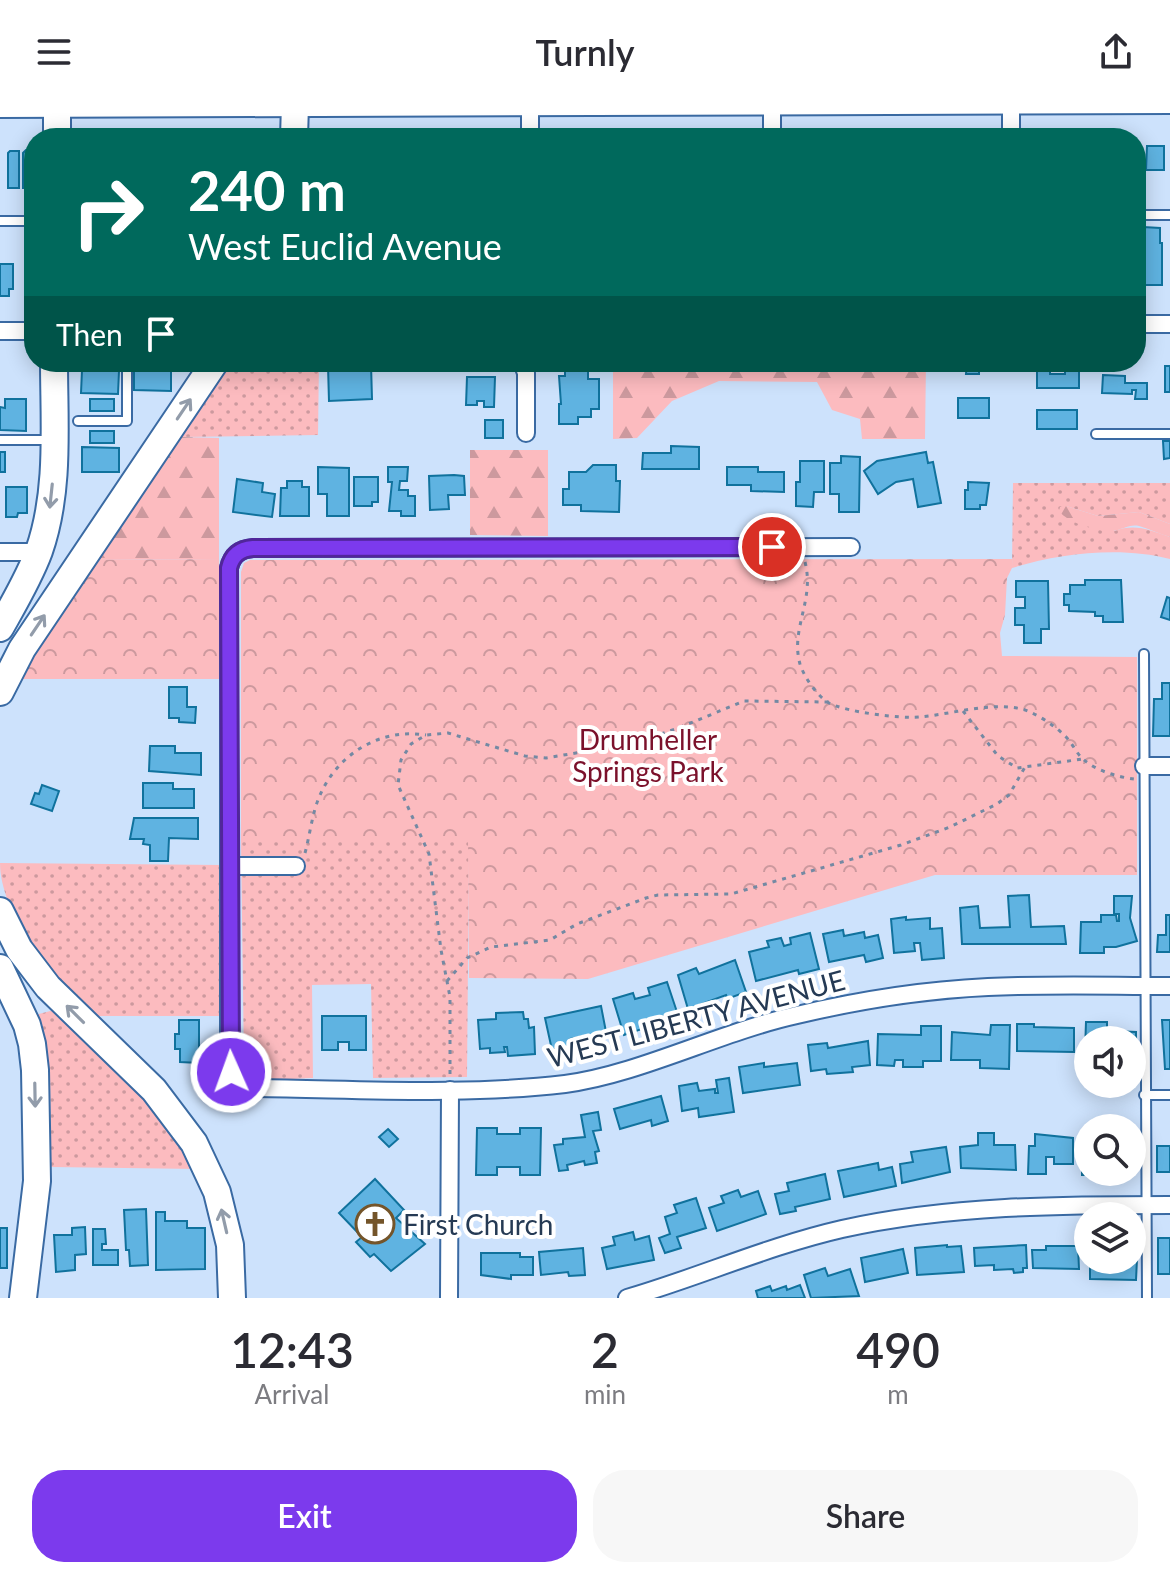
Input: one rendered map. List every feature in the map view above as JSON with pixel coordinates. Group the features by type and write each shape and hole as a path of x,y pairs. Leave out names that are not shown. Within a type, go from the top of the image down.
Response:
{"main road":[{"path":"57,107 57,128"},
{"path":"294,128 295,107"},
{"path":"0,628 39,552 51,497 54,372"},
{"path":"0,692 22,649 208,372"},
{"path":"0,911 19,949 48,987 154,1090 194,1143 217,1192 230,1245 232,1298"},
{"path":"0,968 27,1025 35,1070 37,1181 23,1298"}],"street":[{"path":"530,105 530,128"},
{"path":"772,105 772,128"},
{"path":"1011,105 1011,128"},
{"path":"0,109 1170,105"},
{"path":"1146,324 1170,324"},
{"path":"0,331 24,331"},
{"path":"525,372 526,433"},
{"path":"296,866 230,866 229,568 233,557 242,550 851,547"},
{"path":"0,552 39,552"},
{"path":"1144,772 1170,766"},
{"name":"WEST LIBERTY AVENUE","path":"230,866 229,1060 236,1081 256,1088 450,1090 512,1089 568,1083 624,1069 739,1030 853,1003 988,987 1170,986"},
{"path":"449,1298 450,1090"},
{"path":"1146,1205 1170,1205"},
{"path":"627,1298 676,1284 784,1244 899,1218 960,1210 1074,1206"}],"lane":[{"path":"1146,215 1170,215"},
{"path":"0,221 24,221"},
{"path":"78,421 127,421 127,372"},
{"path":"1096,434 1170,434"},
{"path":"0,440 54,440"},
{"path":"1144,654 1144,1026"},
{"path":"1146,1095 1170,1095"},
{"path":"1144,1098 1146,1202"},
{"path":"1146,1205 1147,1298"}],"path":[{"path":"801,547 809,579 797,644 801,666 812,686 829,702"},
{"path":"296,866 304,856 315,809 338,766 368,743 408,732 426,735 448,733 525,756 546,758 635,743 744,701 829,702 847,709 916,717 984,708 1020,708 1041,718 1064,735 1083,759 1100,770 1131,779 1144,772"},
{"path":"963,711 998,756 1017,768 1083,759"},
{"path":"426,735 411,744 401,760 398,785 429,854 450,997 450,1090"},
{"path":"447,981 467,958 491,947 550,940 577,924 646,898 658,895 731,894 901,845 950,827 1009,795 1025,767"}],"green space":[{"path":"222,372 319,372 318,435 180,437"},
{"path":"613,372 926,372 925,439 862,439 860,419 832,410 817,382 719,381 672,401 637,438 613,439"},
{"path":"180,437 219,438 219,559 92,560"},
{"path":"470,450 548,450 548,536 470,535"},
{"path":"1013,483 1170,483 1170,524 1139,512 1098,516 1066,506 1114,531 1136,528 1170,537 1170,559 1132,553 1091,553 1050,558 1012,568"},
{"path":"1060,507 1098,516 1139,512 1170,524 1170,537 1139,526 1113,531 1092,528 1063,515"},
{"path":"219,559 221,679 15,679 92,560"},
{"name":"Drumheller Springs Park","path":"1012,559 1000,633 1002,656 1137,657 1137,875 935,875 588,979 469,978 468,841 241,841 241,572 244,563 250,560"},
{"path":"241,841 469,841 467,1077 373,1078 371,984 312,985 313,1078 275,1080 249,1072 244,1066"},
{"path":"0,863 222,865 222,1016 90,1016 32,946 9,904"},
{"path":"58,1009 149,1098 198,1169 51,1167 50,1077 35,1015"}],"building":[{"path":"1147,146 1164,146 1164,170 1146,170"},
{"path":"10,151 19,151 19,188 8,188"},
{"path":"1146,227 1160,228 1162,285 1146,285"},
{"path":"0,264 13,264 13,289 9,289 9,296 0,296"},
{"path":"1165,366 1170,366 1170,392 1165,392"},
{"path":"82,372 119,372 118,394 81,393"},
{"path":"134,372 171,372 171,391 134,390"},
{"path":"328,372 371,372 372,399 329,401"},
{"path":"565,372 588,372 588,379 599,379 599,409 591,409 591,417 578,417 578,424 559,424 559,376 565,376"},
{"path":"1037,372 1079,372 1079,388 1037,388"},
{"path":"1103,375 1125,376 1125,383 1147,383 1147,399 1135,399 1136,390 1132,390 1132,394 1102,393"},
{"path":"467,377 495,377 494,407 484,407 484,401 466,405"},
{"path":"958,398 989,398 989,418 958,418"},
{"path":"5,399 26,399 26,431 0,430 0,407 5,408"},
{"path":"90,399 114,399 114,411 90,411"},
{"path":"1037,410 1077,410 1077,429 1037,429"},
{"path":"485,420 503,420 503,438 485,438"},
{"path":"90,431 114,431 114,443 90,443"},
{"path":"1163,441 1170,441 1170,458 1164,459"},
{"path":"671,446 699,447 699,469 642,469 643,453 671,453"},
{"path":"82,447 119,448 119,472 82,472"},
{"path":"0,452 5,452 5,472 0,472"},
{"path":"926,452 928,463 933,462 941,503 918,507 913,479 896,482 878,494 864,471 877,461"},
{"path":"841,456 860,457 859,512 839,512 839,494 830,494 830,463 841,463"},
{"path":"800,461 824,461 824,492 814,492 813,507 796,506"},
{"path":"593,465 616,465 616,481 620,481 619,512 581,511 581,505 563,505 563,489 569,489 569,472 586,472"},
{"path":"318,467 349,468 349,516 327,516 327,494 318,494"},
{"path":"388,467 408,467 407,481 400,481 399,490 408,490 408,496 415,496 415,516 401,516 401,511 389,511 392,482 388,482"},
{"path":"727,467 758,467 758,472 784,472 784,492 751,491 751,485 727,485"},
{"path":"429,476 464,476 465,495 448,495 449,509 430,510"},
{"path":"354,477 378,477 378,502 372,502 372,506 354,506"},
{"path":"237,479 263,483 262,492 275,494 272,517 233,512"},
{"path":"287,481 302,481 302,487 309,487 309,516 280,516 281,488 287,488"},
{"path":"968,482 989,483 986,505 980,505 980,509 965,509"},
{"path":"6,487 27,487 27,513 6,517"},
{"path":"1085,580 1121,580 1123,622 1103,622 1103,616 1095,616 1095,612 1069,611 1069,605 1064,605 1064,594 1070,594 1070,585 1085,585"},
{"path":"1016,581 1048,581 1049,629 1041,629 1041,643 1024,643 1024,625 1015,625 1015,608 1025,608 1025,597 1016,597"},
{"path":"1167,597 1170,598 1170,620 1161,617"},
{"path":"1162,683 1170,683 1170,736 1153,736 1154,699 1162,699"},
{"path":"169,687 187,687 187,707 196,707 195,723 169,718"},
{"path":"150,746 175,746 175,753 201,753 201,775 149,771"},
{"path":"143,783 173,783 173,789 194,789 194,808 143,808"},
{"path":"42,785 59,791 52,811 31,804"},
{"path":"134,818 198,818 198,839 169,838 168,861 150,861 150,845 143,844 144,839 130,839"},
{"path":"1029,895 1031,927 1064,926 1066,944 962,944 960,908 978,906 980,928 1010,927 1008,896"},
{"path":"1114,896 1132,896 1130,918 1137,941 1104,947 1104,953 1080,953 1081,922 1101,922 1101,915 1116,915 1119,921 1119,914 1114,914"},
{"path":"1166,915 1170,915 1170,952 1157,952 1158,935 1166,935"},
{"path":"906,917 906,920 930,918 930,929 942,928 944,958 922,960 920,943 914,943 915,951 894,953 891,919"},
{"path":"843,930 844,936 864,932 865,938 878,935 883,958 866,962 864,955 829,962 823,934"},
{"path":"810,933 819,969 799,974 798,970 756,981 749,952 769,947 767,941 781,938 784,946 791,944 790,938"},
{"path":"735,960 746,992 727,999 726,995 688,1009 678,975 696,968 699,974"},
{"path":"667,982 677,1012 643,1023 645,1028 624,1035 613,999 633,993 635,999 650,995 648,988"},
{"path":"601,1006 607,1037 584,1042 583,1036 570,1039 572,1046 552,1050 545,1018"},
{"path":"523,1012 529,1028 534,1027 535,1054 508,1056 507,1047 504,1047 505,1052 490,1053 490,1048 480,1049 478,1020 496,1019 496,1013"},
{"path":"322,1016 366,1016 366,1050 349,1050 349,1042 338,1042 338,1050 322,1050"},
{"path":"179,1020 199,1020 199,1063 180,1062 180,1049 175,1049"},
{"path":"1162,1020 1170,1020 1170,1069 1165,1069"},
{"path":"1086,1022 1107,1022 1107,1026 1086,1026"},
{"path":"1017,1024 1074,1028 1074,1052 1017,1051"},
{"path":"991,1025 1010,1025 1009,1069 980,1068 980,1060 951,1060 952,1032 990,1035"},
{"path":"921,1026 941,1026 941,1061 923,1061 923,1067 903,1067 903,1060 895,1060 894,1066 877,1065 878,1034 921,1035"},
{"path":"868,1041 870,1065 852,1067 853,1072 827,1074 826,1069 811,1071 808,1045 827,1043 828,1048"},
{"path":"764,1063 764,1067 797,1063 800,1085 743,1093 739,1067"},
{"path":"729,1078 734,1112 699,1117 698,1108 682,1111 679,1086 697,1083 699,1091 715,1089 718,1093 716,1080"},
{"path":"661,1096 668,1121 652,1126 651,1120 620,1129 614,1109"},
{"path":"598,1112 601,1130 593,1131 599,1151 595,1152 597,1163 585,1165 584,1161 567,1165 568,1170 559,1171 554,1145 563,1144 563,1139 585,1137 581,1115"},
{"path":"477,1128 497,1128 497,1134 520,1134 520,1128 541,1128 540,1175 520,1175 520,1167 497,1167 497,1175 476,1175"},
{"path":"388,1129 398,1139 389,1147 379,1137"},
{"path":"978,1133 994,1133 994,1145 1015,1145 1016,1170 961,1168 960,1147 978,1145"},
{"path":"1035,1134 1073,1138 1073,1164 1054,1164 1054,1157 1046,1157 1046,1174 1028,1174 1029,1146 1035,1146"},
{"path":"1157,1146 1170,1146 1170,1172 1157,1172"},
{"path":"946,1147 950,1172 902,1183 900,1164 913,1162 911,1152"},
{"path":"878,1163 879,1170 892,1167 896,1186 844,1197 838,1171"},
{"path":"825,1174 830,1199 780,1214 775,1194 789,1191 787,1183"},
{"name":"First Church","path":"375,1179 404,1210 396,1218 425,1244 391,1271 374,1254 370,1257 356,1242 362,1237 339,1213"},
{"path":"738,1190 741,1197 758,1191 766,1214 717,1231 709,1208 724,1203 721,1196"},
{"path":"696,1198 706,1228 677,1237 681,1248 665,1253 659,1238 670,1234 665,1217 677,1213 674,1205"},
{"path":"146,1209 148,1265 130,1266 124,1210"},
{"path":"156,1212 165,1212 165,1221 187,1221 187,1228 205,1228 205,1269 156,1270"},
{"path":"85,1227 86,1254 75,1255 75,1270 56,1272 54,1235 72,1235 72,1228"},
{"path":"0,1228 7,1228 7,1268 0,1268"},
{"path":"93,1229 105,1229 106,1244 102,1244 102,1250 118,1250 118,1265 93,1265"},
{"path":"633,1232 635,1240 649,1236 654,1260 607,1269 602,1248 615,1245 613,1237"},
{"path":"1158,1238 1170,1238 1170,1274 1158,1274"},
{"path":"1026,1245 1027,1268 1023,1268 1023,1272 994,1270 994,1265 975,1266 974,1248"},
{"path":"961,1246 964,1272 917,1275 915,1248"},
{"path":"1046,1246 1074,1246 1074,1269 1033,1268 1032,1250 1046,1250"},
{"path":"583,1248 585,1275 569,1276 568,1272 541,1275 539,1252"},
{"path":"903,1249 908,1273 865,1282 861,1258"},
{"path":"481,1253 520,1253 520,1257 533,1257 533,1275 511,1275 511,1279 481,1275"},
{"path":"825,1268 828,1276 850,1269 859,1296 811,1298 804,1275"},
{"path":"1090,1274 1136,1274 1136,1280 1090,1279"},
{"path":"800,1285 805,1298 758,1298 756,1291 770,1286 772,1291 786,1286 787,1290"}],"place":[{"name":"First Church","path":"375,1224"}],"route":[{"path":"231,1072 229,568 237,553 253,548 772,547"}]}
